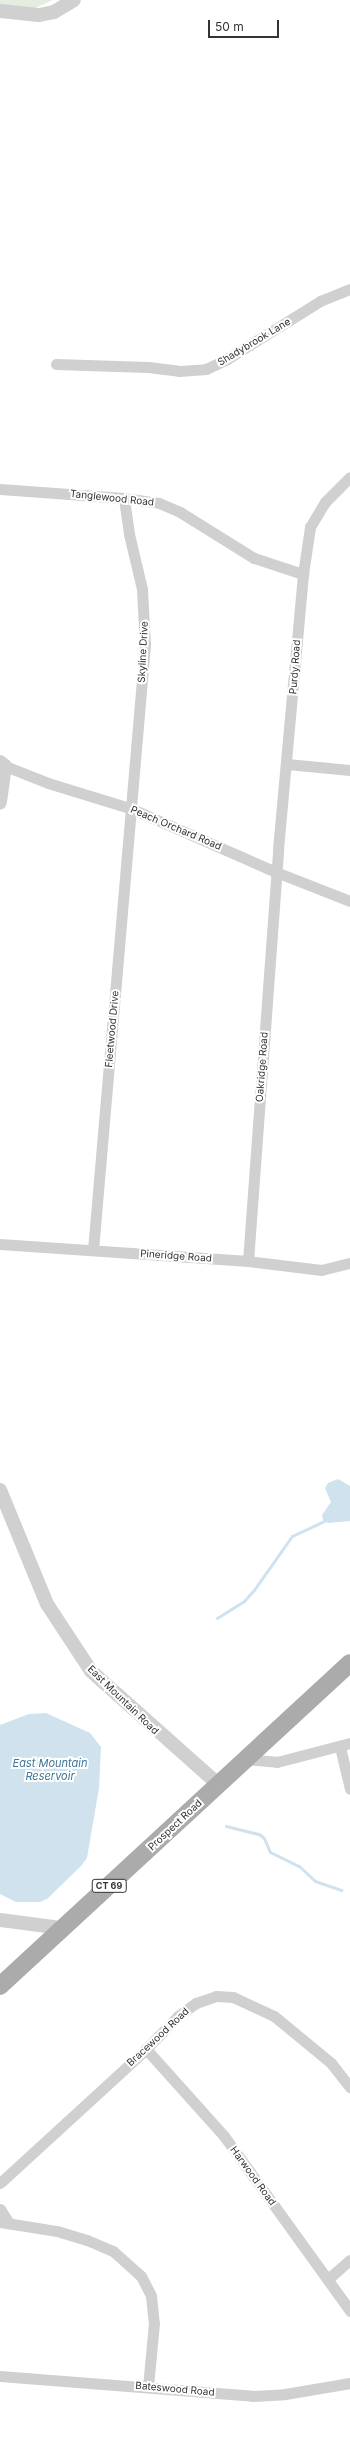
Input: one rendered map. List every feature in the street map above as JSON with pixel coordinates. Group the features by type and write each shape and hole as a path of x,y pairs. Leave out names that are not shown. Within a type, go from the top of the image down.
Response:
{"main road":[{"name":"Prospect Road","path":"0,1986 350,1663"}],"street":[{"path":"0,11 40,15 54,12 74,0"},
{"name":"Shadybrook Lane","path":"56,364 148,367 179,371 206,369 227,360 320,301 350,289"},
{"name":"Purdy Road","path":"276,872 287,764 303,574 310,527 325,502 350,477"},
{"name":"Tanglewood Road","path":"0,489 124,498 159,503 180,512 254,558 303,574"},
{"name":"Skyline Drive","path":"124,498 145,619 130,808"},
{"path":"0,803 3,764"},
{"name":"Peach Orchard Road","path":"3,764 48,783 130,808 276,872 350,901"},
{"path":"287,764 350,770"},
{"name":"Fleetwood Drive","path":"93,1250 130,808"},
{"name":"Oakridge Road","path":"248,1261 276,872"},
{"name":"Pineridge Road","path":"0,1244 248,1261 321,1270 350,1263"},
{"name":"East Mountain Road","path":"0,1490 47,1604 87,1665 130,1708 218,1784"},
{"path":"245,1760 277,1762 345,1745 350,1789"},
{"path":"0,1920 62,1928"},
{"name":"Bracewood Road","path":"0,2183 146,2049 178,2016 196,2003 216,1996 233,1997 274,2016 331,2063 350,2087"},
{"name":"Harwood Road","path":"146,2049 224,2136 350,2311"},
{"path":"0,2209 4,2222 87,2240 113,2251 141,2276 151,2296 154,2323 148,2386"},
{"path":"328,2279 350,2260"},
{"name":"Bateswood Road","path":"0,2376 148,2386 252,2396 285,2394 350,2383"}],"shaded area":[{"path":"0,0 53,0 35,8 0,6"}],"water":[{"path":"338,1479 350,1486 350,1521 328,1523 323,1520 322,1515 331,1502 325,1488 328,1483"},
{"name":"East Mountain Reservoir","path":"46,1713 90,1733 101,1747 99,1788 87,1858 81,1866 47,1899 40,1902 16,1902 0,1894 0,1725 29,1714"}],"waterway":[{"path":"217,1618 244,1601 254,1590 292,1536 327,1520"},
{"path":"226,1826 259,1834 264,1838 270,1852 299,1866 315,1881 341,1890"}]}
